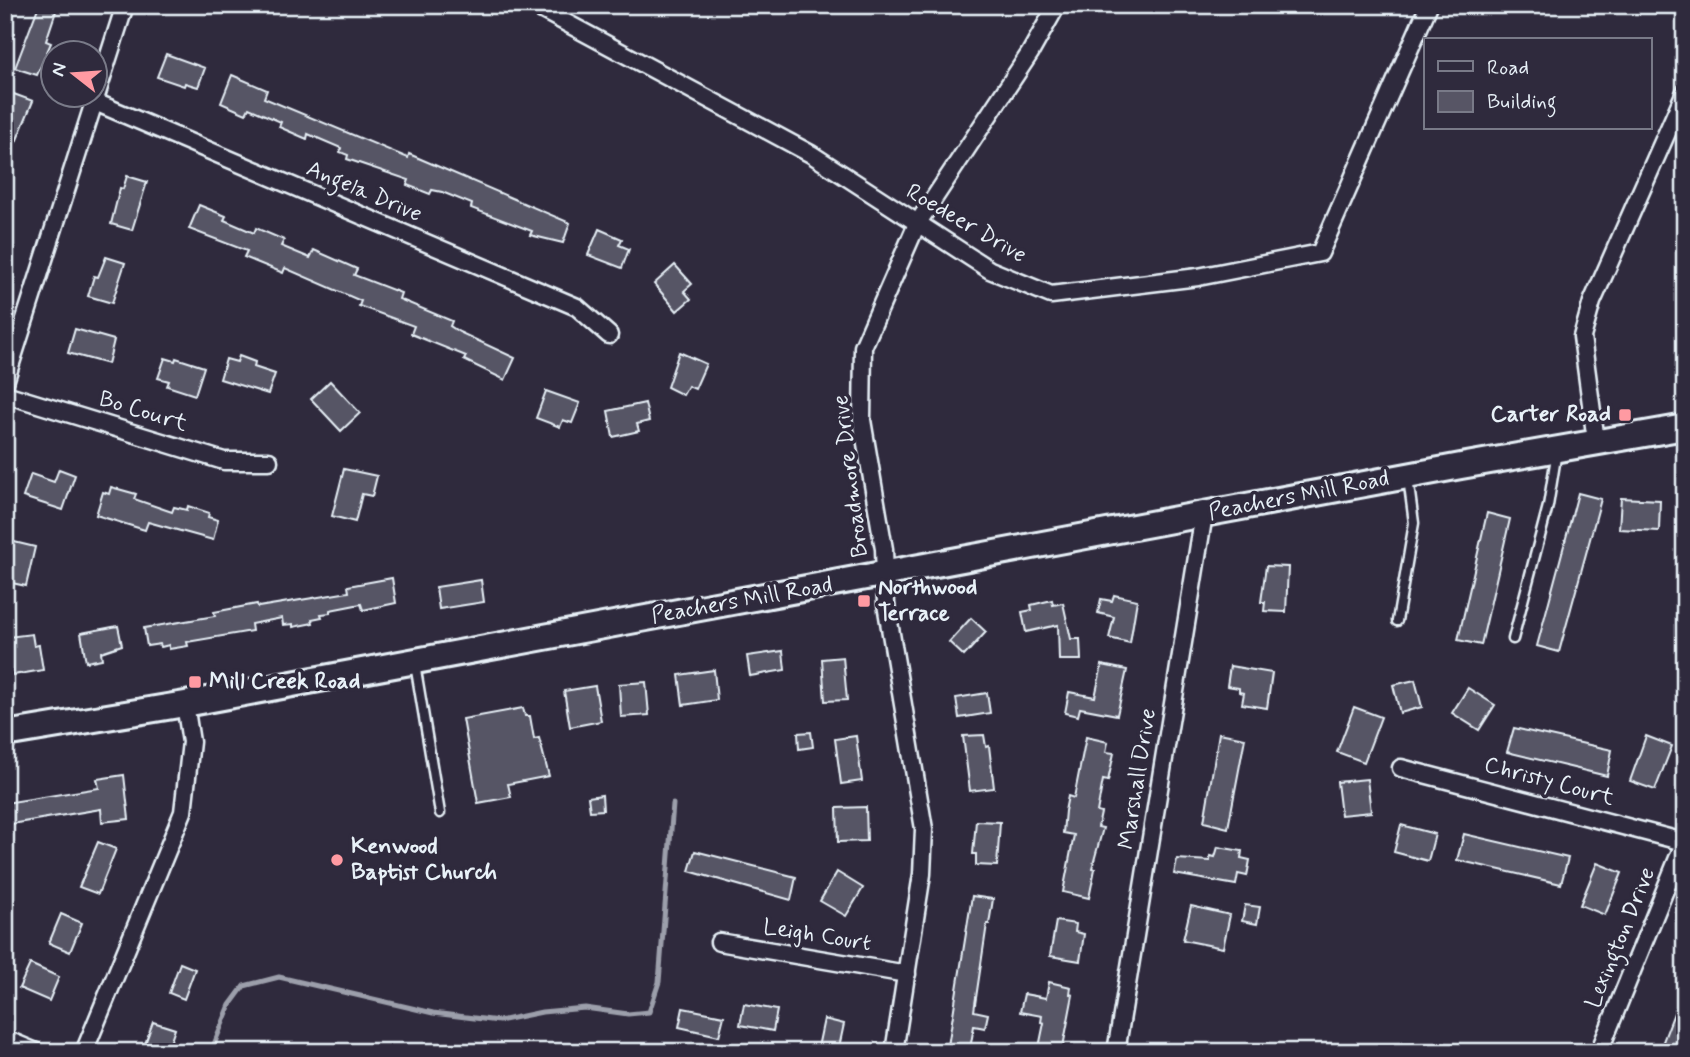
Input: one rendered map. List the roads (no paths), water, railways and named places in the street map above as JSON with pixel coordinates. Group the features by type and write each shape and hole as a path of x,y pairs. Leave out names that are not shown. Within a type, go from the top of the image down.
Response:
{"main road":[{"name":"Peachers Mill Road","path":"5,734 185,704 1204,513 1685,427"}],"street":[{"path":"108,60 125,5"},
{"name":"Roedeer Drive","path":"533,5 811,154 990,270 1051,295 1198,277 1320,253 1429,5"},
{"name":"Broadmore Drive","path":"884,575 884,549 862,420 863,347 917,223 1030,53 1057,5"},
{"path":"1596,441 1582,337 1592,302 1685,92"},
{"path":"5,382 93,108"},
{"name":"Angela Drive","path":"108,108 577,307 609,335"},
{"name":"Bo Court","path":"5,394 224,461 269,461"},
{"name":"Marshall Drive","path":"1115,1052 1204,513"},
{"path":"884,575 924,829 923,857 894,1052"},
{"path":"84,1052 183,812 191,742 185,704"},
{"name":"Christy Court","path":"1401,768 1685,841"},
{"name":"Lexington Drive","path":"1599,1052 1685,841"},
{"name":"Leigh Court","path":"719,942 907,974"},
{"path":"5,1038 36,1052"}],"lane":[{"path":"1513,639 1548,506 1557,448"},
{"path":"1397,621 1414,523 1408,476"},
{"path":"415,661 440,813"}],"waterway":[{"path":"211,1052 230,1005 244,986 279,977 433,1013 499,1021 542,1012 585,1008 628,1014 649,1012 659,982 673,804"}],"place":[{"name":"Carter Road","path":"1625,415"},
{"name":"Northwood Terrace","path":"864,601"},
{"name":"Mill Creek Road","path":"195,682"},
{"name":"Kenwood Baptist Church","path":"337,860"}]}
